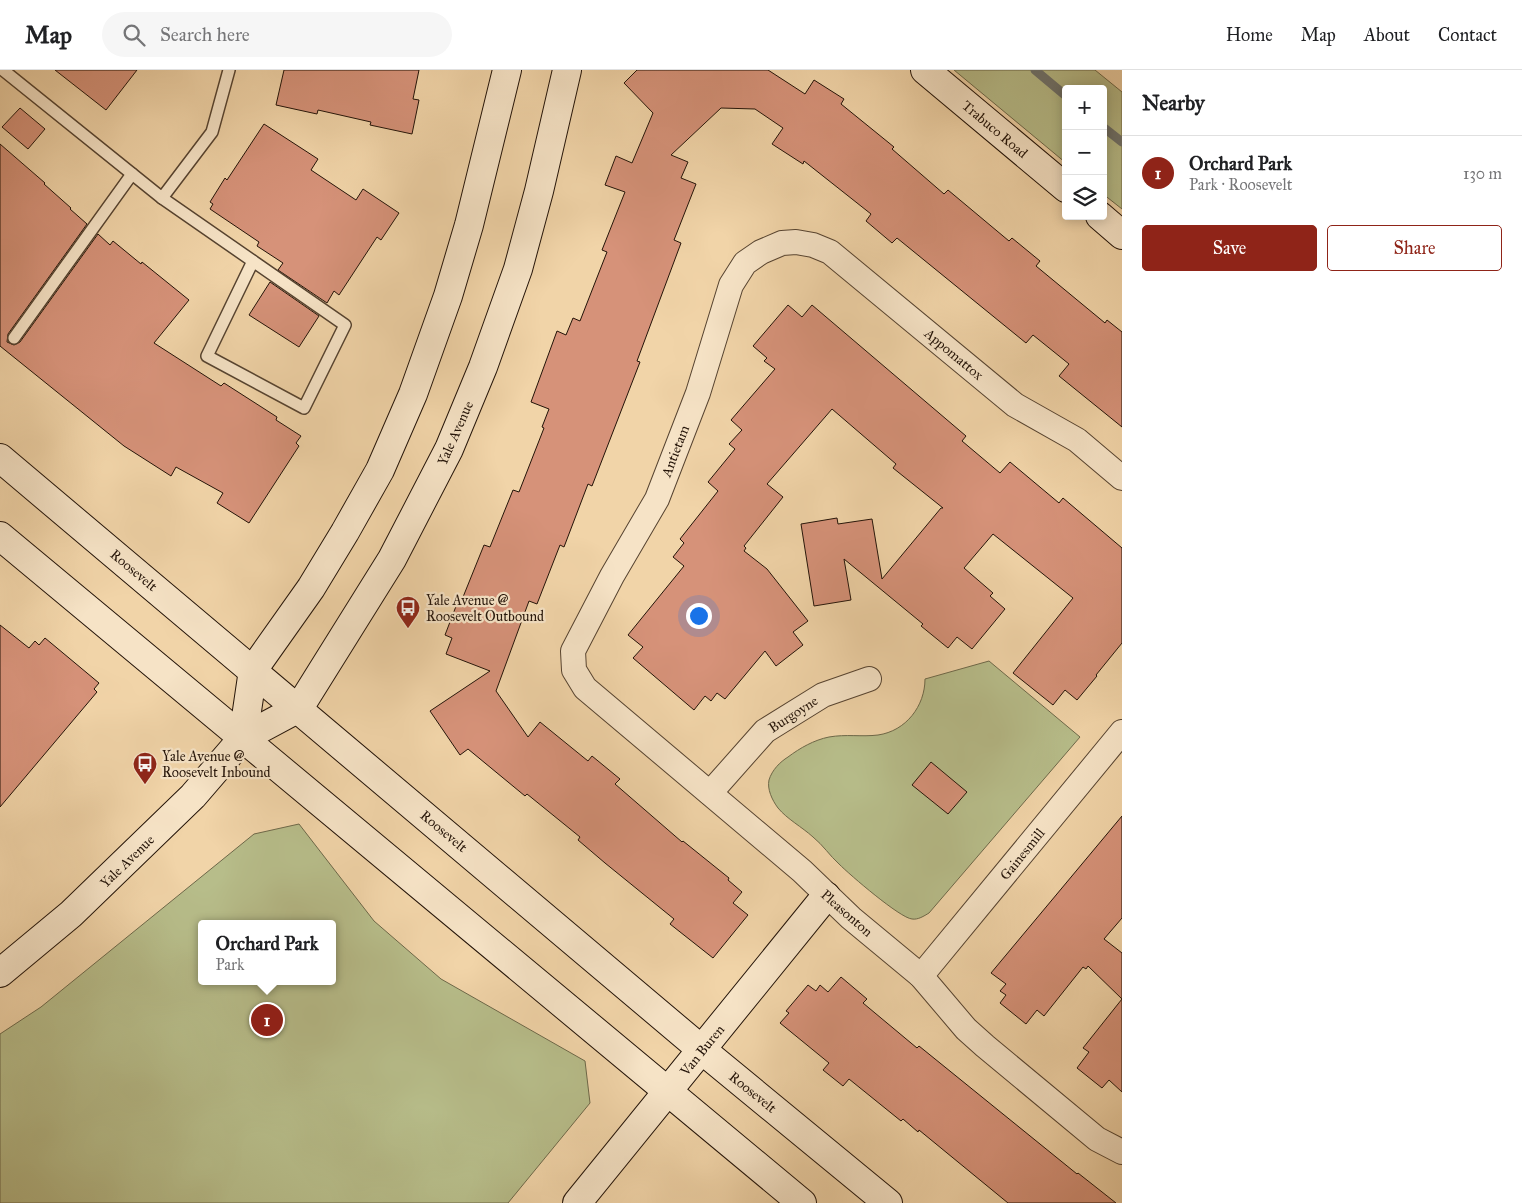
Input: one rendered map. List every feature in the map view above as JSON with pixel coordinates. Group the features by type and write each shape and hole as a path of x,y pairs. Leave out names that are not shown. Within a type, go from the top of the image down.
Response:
{"street":[{"path":"243,738 254,670 311,588 345,532 380,470 413,394 448,296 469,225 506,70"},
{"name":"Yale Avenue","path":"0,973 71,914 193,796 243,738 299,708 392,559 461,422 483,367 518,268 539,191 566,70"},
{"name":"Trabuco Road","path":"925,70 1062,185"},
{"path":"1105,220 1122,234"},
{"name":"Appomattox","path":"782,244 796,242 813,245 830,252 1014,405 1077,440 1122,478"},
{"name":"Antietam","path":"574,670 573,651 582,632 657,499 698,393 732,285 745,263 761,252 782,244"},
{"name":"Roosevelt","path":"0,458 254,670 702,1050 888,1203"},
{"path":"0,536 802,1203"},
{"name":"Pleasonton","path":"574,670 585,688 802,871 826,896 921,976 966,1029 985,1046 1097,1139 1122,1152"},
{"name":"Burgoyne","path":"710,793 765,731 823,695 869,679"},
{"name":"Gainesmill","path":"921,976 1122,732"},
{"name":"Van Buren","path":"577,1203 826,896"}],"lane":[{"path":"3,70 162,198 253,261 344,325 304,408 207,356 253,261"},
{"path":"162,198 212,132 229,70"},
{"path":"14,338 132,174"}],"green space":[{"path":"954,70 1095,70 1122,92 1122,209 1107,197 1107,85 1062,85 1062,160"},
{"path":"989,661 1080,737 929,913 912,919 897,912 864,886 836,861 817,840 782,812 770,794 770,776 782,761 797,750 823,738 888,733 905,723 918,708 922,699 925,679"},
{"path":"299,824 374,921 441,979 585,1061 590,1103 508,1203 0,1203 0,1034 41,1007 254,834"}],"building":[{"path":"55,70 137,70 106,110"},
{"path":"284,70 419,70 413,99 419,100 412,134 370,125 371,122 318,110 317,114 276,105"},
{"path":"637,70 768,70 805,94 814,80 844,99 841,104 894,147 892,149 944,194 948,190 1009,241 1012,238 1040,261 1036,266 1105,323 1107,320 1122,332 1122,427 1059,376 1069,364 1033,335 1026,343 897,238 892,243 866,221 871,214 804,161 803,164 772,144 783,128 755,109 721,108 671,155 688,162 681,178 696,184 674,240 681,243 637,361 640,362 592,486 588,484 564,547 560,545 537,604 529,601 496,691 528,737 540,722 588,761 592,756 620,779 615,784 682,842 729,878 728,880 742,892 733,903 748,915 713,958 670,924 674,919 605,863 578,840 580,837 527,794 525,796 468,749 460,755 430,711 490,671 446,654 452,638 445,635 458,601 461,602 484,545 490,547 513,490 519,492 544,428 542,427 549,409 531,402 557,331 566,335 573,318 580,321 607,252 602,250 625,192 605,185 616,156 632,163 653,113 624,83"},
{"path":"20,108 45,129 28,149 2,127"},
{"path":"264,124 318,159 311,170 356,200 363,189 399,213 381,240 377,237 339,295 334,291 327,303 278,270 283,263 257,246 259,242 210,209 213,204 210,202 225,178 227,180"},
{"path":"0,144 45,183 87,224 8,334 7,342 14,345 20,342 98,234 110,245 113,241 141,264 142,262 189,300 154,343 221,386 224,383 277,417 276,420 301,436 296,443 299,446 249,523 217,503 223,493 176,467 171,476 124,446 0,346"},
{"path":"270,282 319,316 299,347 249,315"},
{"path":"788,305 802,317 812,305 966,436 962,441 1000,473 1010,462 1059,503 1063,498 1122,548 1122,643 1077,700 1065,690 1053,705 1013,673 1073,598 993,534 964,568 993,593 990,596 1005,609 972,649 957,637 948,648 921,626 923,624 844,559 851,600 814,606 801,524 837,518 838,524 872,519 882,579 941,508 943,508 893,468 896,464 832,409 767,484 783,497 744,546 746,548 744,551 767,569 808,621 793,632 803,645 776,666 765,651 725,699 717,693 711,701 705,696 694,710 633,658 643,647 628,635 684,566 673,557 684,543 680,539 718,491 708,482 735,449 729,444 742,430 731,420 775,369 764,361 767,358 753,346"},
{"path":"0,625 29,648 35,641 39,645 45,638 99,683 94,689 97,692 0,807"},
{"path":"931,762 967,792 948,814 912,785"},
{"path":"1122,816 1122,918 1104,939 1122,953 1122,999 1088,966 1086,969 1083,967 1044,1016 1037,1010 1026,1024 1000,1003 1006,995 1000,991 1006,984 991,973"},
{"path":"841,977 867,999 863,1003 917,1048 919,1046 1077,1174 1116,1203 1008,1203 919,1130 918,1132 903,1119 901,1121 849,1079 843,1086 823,1070 829,1063 780,1023 789,1013 786,1011 808,985 816,991 820,985 828,992"},
{"path":"1122,999 1122,1092 1109,1080 1102,1088 1077,1068 1089,1052 1083,1048"}],"waterway":[{"path":"1035,70 1062,93"},
{"path":"1107,130 1122,142"}],"place":[{"name":"Yale Avenue @ Roosevelt Outbound","path":"408,629"},
{"name":"Yale Avenue @ Roosevelt Inbound","path":"145,785"},
{"name":"Orchard Park","path":"267,1020"}]}
